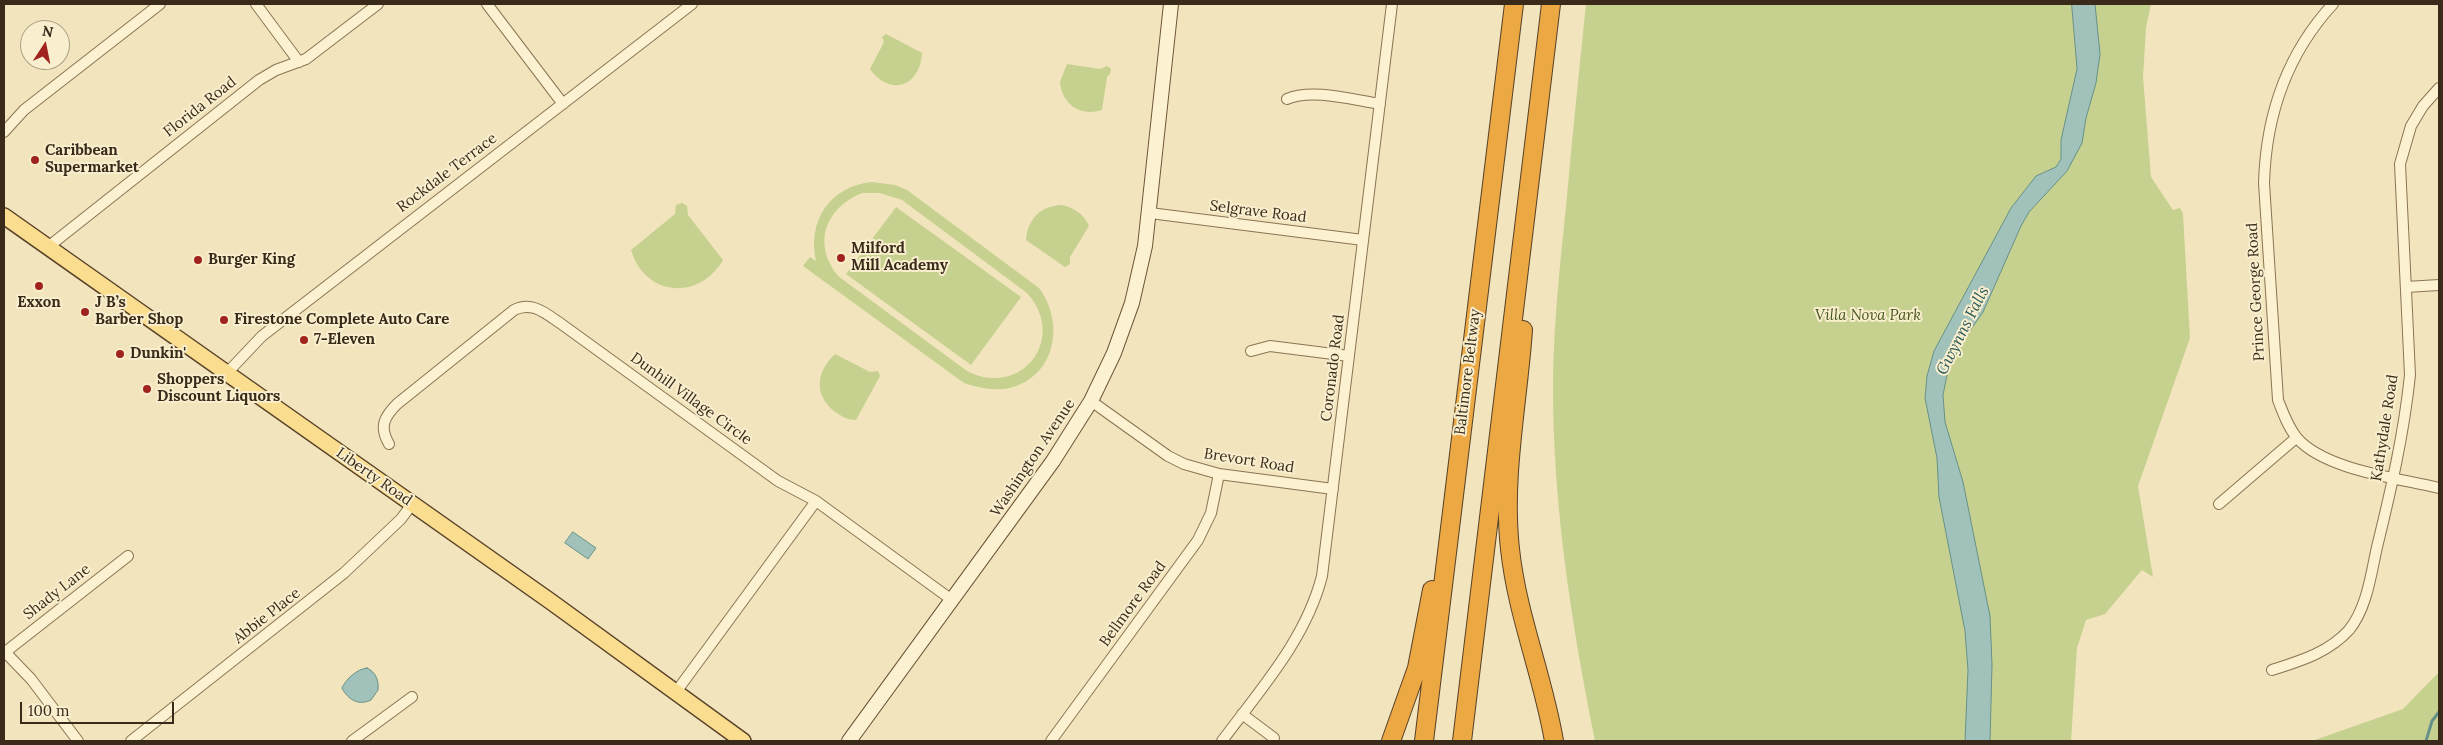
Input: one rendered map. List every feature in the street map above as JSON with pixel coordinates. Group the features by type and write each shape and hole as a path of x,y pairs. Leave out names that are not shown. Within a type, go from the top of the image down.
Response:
{"highway":[{"name":"Baltimore Beltway","path":"1424,741 1514,4"},
{"path":"1462,741 1551,4"},
{"path":"1537,118 1519,387 1509,488 1509,520 1516,584 1554,741"},
{"path":"1392,741 1417,668 1428,603 1447,542"}],"main road":[{"name":"Washington Avenue","path":"849,741 1053,461 1091,402 1114,353 1132,303 1146,246 1170,4"},
{"name":"Liberty Road","path":"4,216 412,504 743,741"}],"street":[{"path":"4,132 24,110 160,4"},
{"path":"256,4 299,62"},
{"name":"Florida Road","path":"48,247 259,80 276,70 310,56 378,4"},
{"path":"487,4 563,104"},
{"name":"Rockdale Terrace","path":"227,373 262,336 692,4"},
{"name":"Coronado Road","path":"1222,741 1291,646 1310,612 1322,576 1392,4"},
{"name":"Prince George Road","path":"2333,4 2305,38 2289,67 2277,96 2265,153 2264,183 2278,400 2296,438 2310,450 2329,461 2439,488"},
{"name":"Kathydale Road","path":"2272,670 2308,658 2327,648 2350,629 2357,618 2368,585 2394,477 2407,406 2410,374 2400,164 2411,126 2423,106 2439,88"},
{"path":"1287,99 1312,94 1380,104"},
{"name":"Selgrave Road","path":"1150,214 1363,240"},
{"path":"2406,287 2439,285"},
{"name":"Dunhill Village Circle","path":"389,444 384,435 384,421 397,404 514,310 526,306 533,307 560,323 778,481 816,502 952,600"},
{"path":"1251,352 1270,346 1349,356"},
{"name":"Brevort Road","path":"1091,402 1168,456 1184,464 1219,474 1333,489"},
{"path":"2219,504 2296,438"},
{"name":"Bellmore Road","path":"1051,741 1198,540 1211,513 1219,474"},
{"path":"676,692 816,502"},
{"name":"Abbie Place","path":"131,741 344,573 401,519 412,504"},
{"name":"Shady Lane","path":"4,652 128,556"},
{"path":"4,652 30,679 78,741"},
{"path":"352,741 412,698"},
{"path":"1242,714 1274,738"}],"green space":[{"name":"Villa Nova Park","path":"1586,4 2151,4 2146,28 2143,77 2151,177 2173,210 2180,208 2183,214 2190,338 2138,486 2153,577 2142,570 2105,614 2086,620 2077,648 2071,741 1595,741 1578,651 1565,560 1556,469 1553,377 1556,313"},
{"path":"886,34 922,53 916,74 903,84 886,83 878,78 870,69 884,42 882,37"},
{"path":"1067,64 1100,69 1107,66 1111,69 1107,77 1102,110 1086,112 1080,110 1064,97 1060,82"},
{"path":"872,182 895,185 907,190 1039,288 1047,302 1052,317 1053,332 1052,347 1038,372 1026,382 1010,388 987,388 964,383 803,266 810,257 816,261 815,232 825,208 833,198 844,190","holes":["862,193 880,193 902,200 1027,293 1038,310 1043,328 1041,345 1033,359 1021,370 1005,377 987,378 967,371 838,276 830,264 824,240 826,228 831,217 849,200"]},
{"path":"682,203 687,206 688,215 723,260 713,273 700,282 687,287 673,288 660,285 648,277 638,266 631,250 675,214 676,205"},
{"path":"1062,205 1078,212 1089,226 1070,257 1070,264 1065,267 1026,240 1029,226 1036,215 1047,208"},
{"path":"896,207 1021,297 971,365 846,274"},
{"path":"835,354 870,372 878,371 880,376 856,420 844,417 834,411 827,404 820,390 821,375"},
{"path":"2439,672 2439,741 2312,741 2403,709"}],"water":[{"name":"Gwynns Falls","path":"2072,4 2095,4 2100,54 2096,83 2086,118 2082,143 2067,171 2029,212 2021,226 1983,312 1962,342 1948,370 1943,395 1945,422 1963,482 1990,616 1992,665 1990,741 1965,741 1968,670 1965,631 1939,497 1937,458 1925,398 1927,376 1934,351 2011,208 2036,176 2056,167 2061,159 2061,140 2077,69"},
{"path":"573,532 596,548 588,559 565,543"},
{"path":"367,668 376,677 378,690 371,700 367,702 354,701 347,696 342,688 352,675 359,670"}],"waterway":[{"path":"2426,741 2432,721 2439,712"}],"place":[{"name":"Caribbean Supermarket","path":"35,160"},
{"name":"Milford Mill Academy","path":"841,258"},
{"name":"Burger King","path":"198,260"},
{"name":"Exxon","path":"39,286"},
{"name":"J B’s Barber Shop","path":"85,312"},
{"name":"Firestone Complete Auto Care","path":"224,320"},
{"name":"7-Eleven","path":"304,340"},
{"name":"Dunkin'","path":"120,354"},
{"name":"Shoppers Discount Liquors","path":"147,389"}]}
